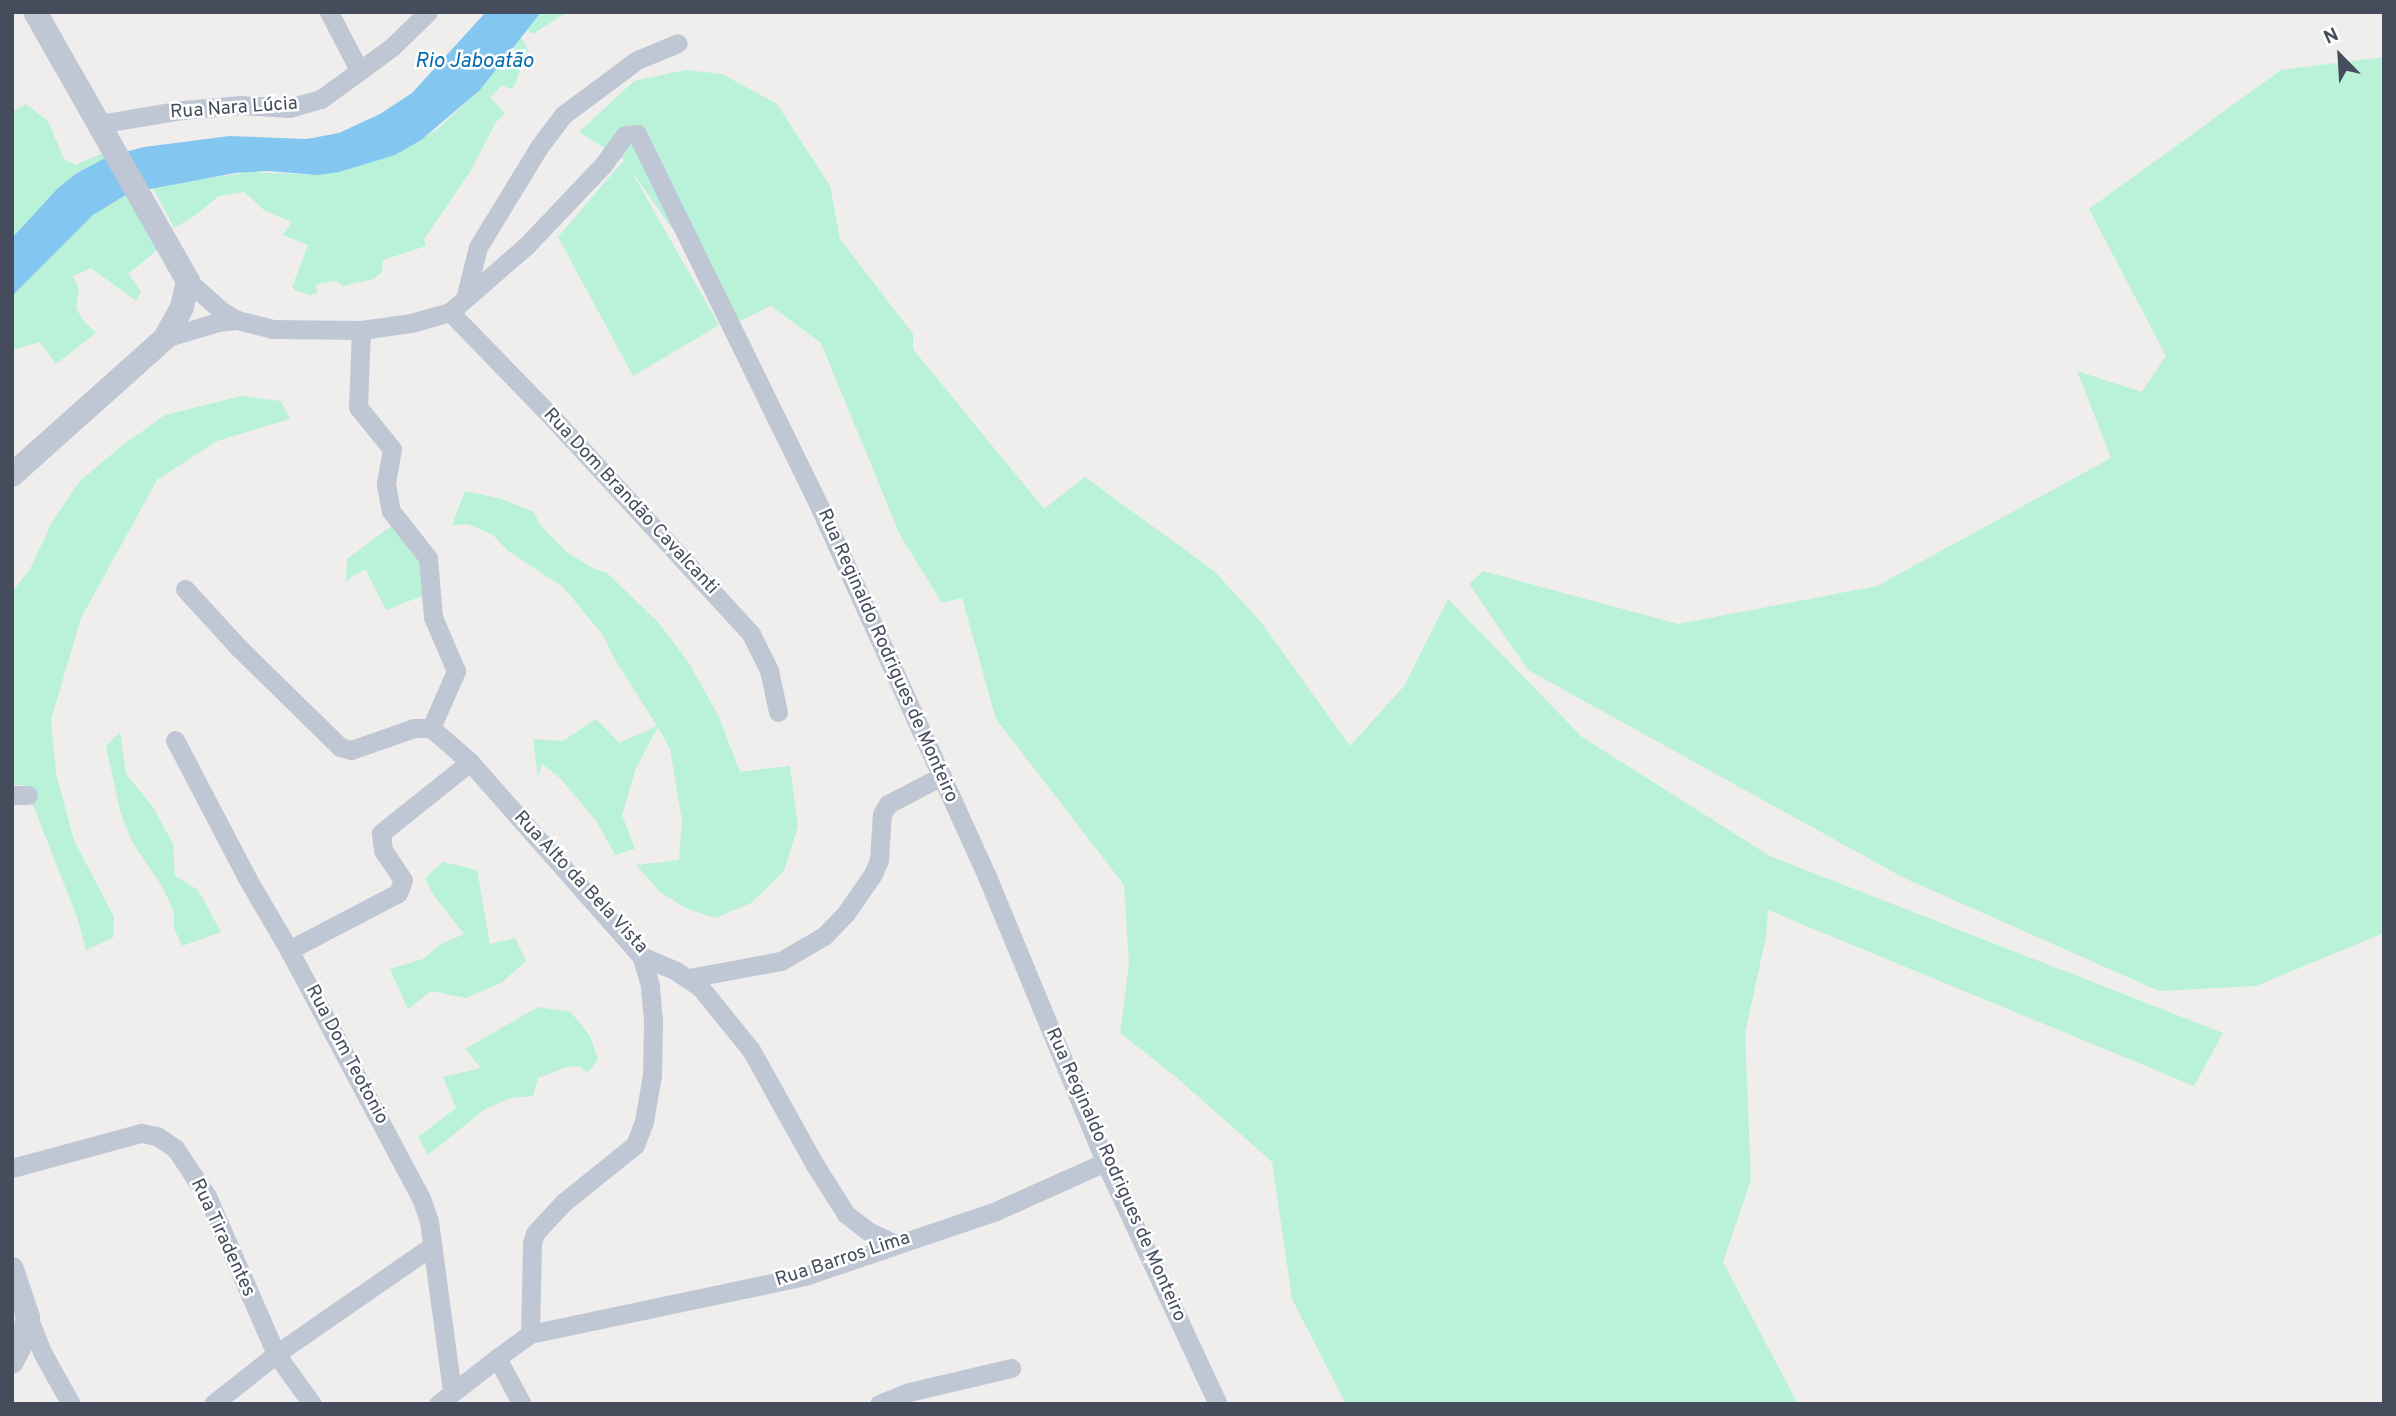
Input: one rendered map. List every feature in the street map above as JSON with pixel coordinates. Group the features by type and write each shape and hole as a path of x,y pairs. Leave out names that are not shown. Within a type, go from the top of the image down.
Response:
{"street":[{"path":"35,12 188,281 223,312 237,320 272,329 361,330 411,324 450,312 467,295 478,247 539,147 563,115 637,60 678,43"},
{"path":"329,12 359,70"},
{"name":"Rua Nara Lúcia","path":"105,134 206,108 289,108 321,99 392,47 428,12"},
{"name":"Rua Reginaldo Rodrigues de Monteiro","path":"467,295 526,246 603,165 625,135 632,132 636,134 820,506 986,874 1105,1162 1218,1404"},
{"path":"12,475 164,338 182,307 188,281"},
{"name":"Rua Dom Brandão Cavalcanti","path":"450,312 549,414 751,634 769,670 778,712"},
{"path":"164,338 218,322 237,320"},
{"path":"185,589 239,648 340,747 351,750 414,728 430,729 456,671 433,617 428,558 391,511 386,484 392,449 358,407 361,330"},
{"name":"Rua Alto da Bela Vista","path":"430,729 470,762 641,956 689,978 751,1050 815,1166 846,1214 868,1231 894,1243"},
{"name":"Rua Dom Teotonio","path":"175,740 247,878 411,1176 429,1221 445,1398"},
{"path":"289,950 388,901 398,893 403,880 383,850 381,833 470,762"},
{"path":"689,978 780,961 824,936 846,913 873,874 879,860 882,814 888,804 942,776"},
{"path":"530,1334 532,1243 535,1233 564,1202 625,1154 640,1137 652,1075 653,1021 650,985 641,956"},
{"name":"Rua Tiradentes","path":"12,1168 135,1134 149,1133 175,1148 208,1196 276,1354 312,1404"},
{"name":"Rua Barros Lima","path":"530,1334 805,1276 894,1243 996,1211 1105,1162"},
{"path":"213,1404 276,1354 432,1246"},
{"path":"12,1269 43,1354 71,1404"},
{"path":"12,1362 22,1342 28,1317"},
{"name":"Rua Dom Teotonio","path":"445,1398 530,1334"},
{"path":"497,1358 522,1404"},
{"path":"879,1404 909,1392 1011,1368"}],"green space":[{"path":"541,12 567,12 533,34 527,29"},
{"path":"521,37 528,50 514,87 509,89 502,85 490,98 505,113 496,122 470,172 424,239 426,246 383,260 382,272 373,279 343,286 337,281 316,284 317,293 310,295 296,291 292,287 308,245 282,235 292,222 265,211 244,192 219,196 174,228 152,186 252,172 317,175 395,155 437,129 480,90"},
{"path":"2384,57 2384,933 2256,986 2159,991 1904,878 1528,670 1469,584 1483,571 1678,624 1877,586 2111,458 2077,371 2142,392 2166,356 2089,209 2281,70"},
{"path":"686,70 722,74 777,104 830,186 840,239 913,334 913,349 1044,509 1085,477 1214,571 1261,622 1350,746 1404,686 1448,599 1582,737 1770,856 2223,1033 2194,1086 1768,910 1766,937 1745,1033 1751,1180 1723,1262 1798,1404 1346,1404 1292,1299 1272,1162 1176,1077 1120,1033 1129,964 1124,885 996,719 962,598 942,603 900,535 821,343 771,306 738,322 630,169 719,325 633,376 558,237 624,160 579,132 634,81"},
{"path":"26,104 48,121 64,159 75,165 103,153 107,157 77,173 58,188 12,238 12,112"},
{"path":"129,193 158,245 156,251 128,274 141,291 136,301 91,268 73,276 79,289 76,307 82,319 96,333 56,364 40,342 12,350 12,296 93,215"},
{"path":"241,396 281,401 290,419 217,441 157,480 81,618 51,720 56,773 74,840 114,917 113,938 86,950 77,917 25,785 12,785 12,592 30,569 52,522 80,481 119,448 165,415"},
{"path":"465,491 502,499 534,512 540,525 568,553 607,573 658,622 689,663 719,717 740,772 790,766 798,826 784,871 751,903 715,918 686,908 661,893 636,865 679,860 682,821 670,749 658,727 636,768 622,815 635,849 615,855 597,822 561,779 542,764 538,777 533,739 563,741 596,719 619,743 657,726 614,658 603,635 563,587 508,551 493,535 468,524 452,525"},
{"path":"394,524 421,560 427,594 386,610 365,569 346,581 347,559"},
{"path":"120,732 126,774 153,807 173,844 175,876 198,890 221,932 182,946 174,928 174,912 162,886 132,842 120,811 106,746"},
{"path":"443,862 477,870 490,944 515,938 526,961 501,983 466,998 431,991 408,1009 390,969 423,959 441,944 464,934 432,893 425,878"},
{"path":"538,1007 571,1012 590,1036 598,1059 588,1073 579,1066 567,1067 538,1078 533,1096 511,1098 485,1109 428,1155 418,1137 456,1108 443,1077 481,1068 465,1049"}],"water":[{"name":"Rio Jaboatão","path":"486,12 541,12 480,90 421,140 395,155 339,172 317,175 268,171 235,173 129,193 93,215 12,296 12,238 58,188 77,173 107,157 144,147 230,136 307,139 339,133 380,114 412,93"}]}
